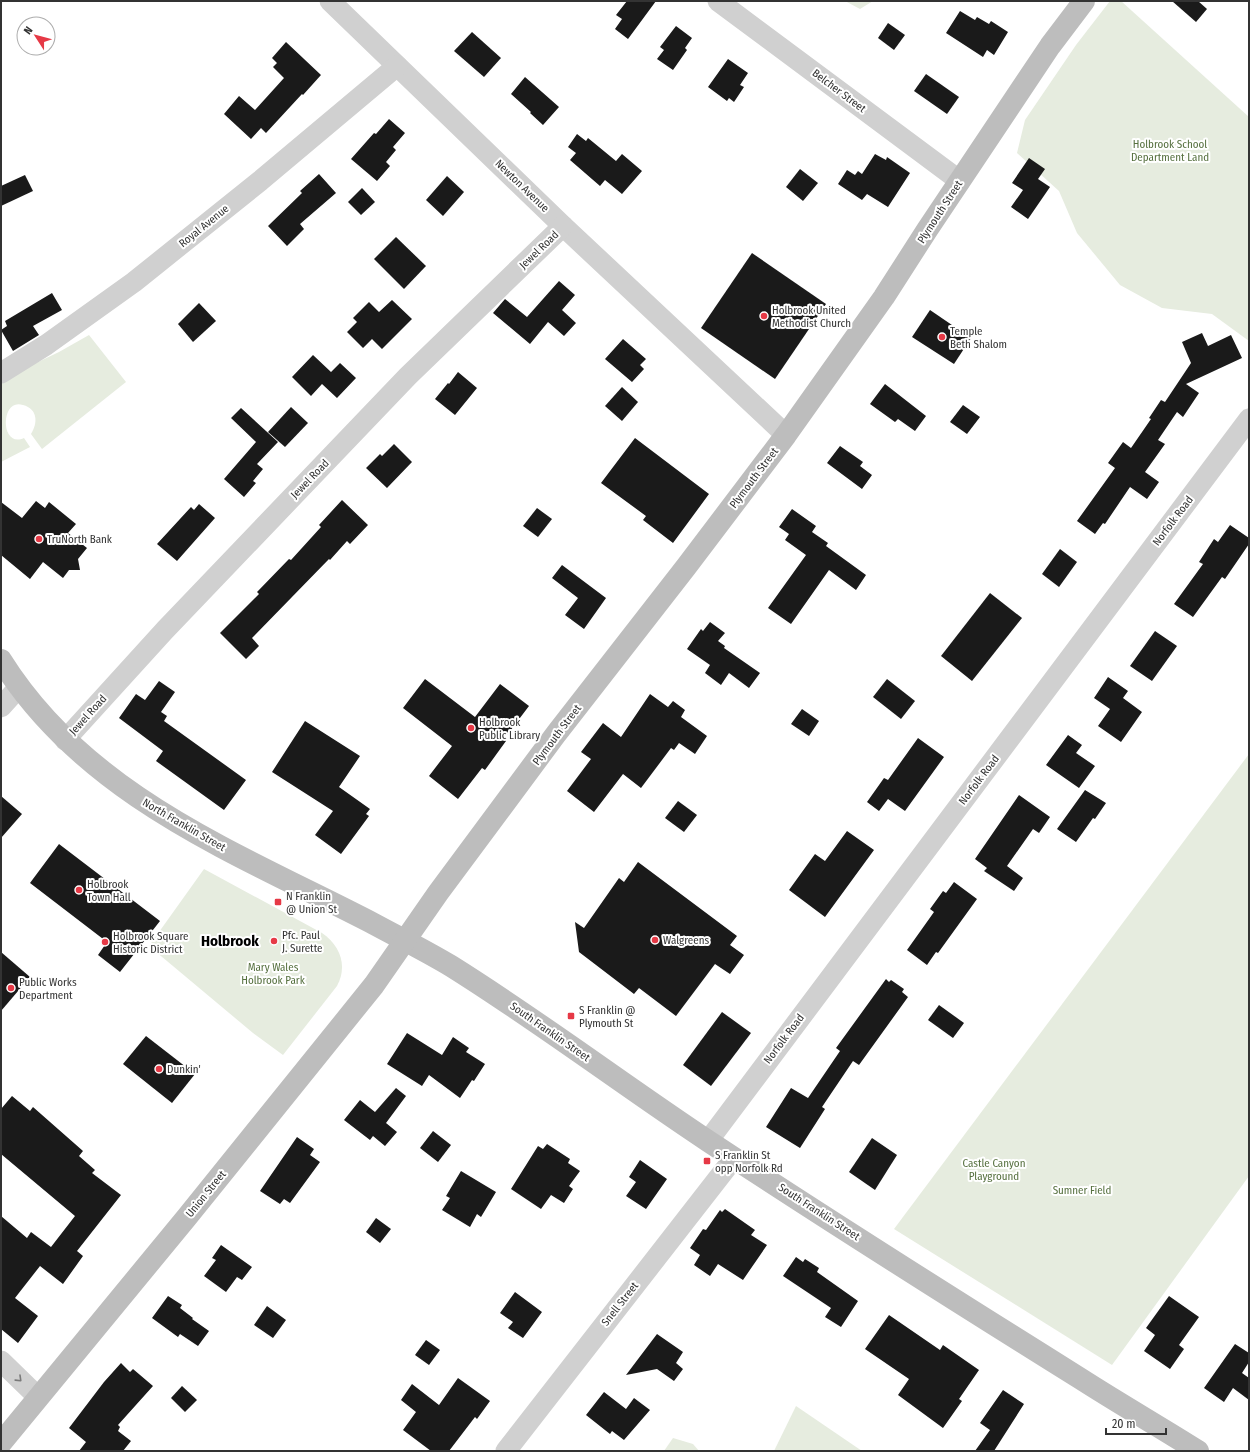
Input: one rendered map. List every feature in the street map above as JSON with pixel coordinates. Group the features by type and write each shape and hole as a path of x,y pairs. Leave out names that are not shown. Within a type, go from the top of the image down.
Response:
{"main road":[{"name":"Plymouth Street","path":"405,940 556,734 686,567 786,435 884,297 1050,46 1084,1"},
{"name":"North Franklin Street","path":"1,660 19,687 65,740 99,769 146,804 196,834 405,940"},
{"name":"South Franklin Street","path":"405,940 442,960 501,998 639,1095 734,1158 1083,1380 1198,1451"},
{"name":"Union Street","path":"1,1443 285,1096 374,985 405,940"}],"street":[{"name":"Newton Avenue","path":"330,1 563,226 786,435"},
{"name":"Belcher Street","path":"718,1 960,181"},
{"name":"Royal Avenue","path":"1,373 46,345 134,282 260,181 397,66"},
{"name":"Jewel Road","path":"65,740 165,630 408,376 563,226"},
{"name":"Norfolk Road","path":"708,1141 1249,420"},
{"path":"1,707 19,687"},
{"name":"Snell Street","path":"506,1451 734,1158"},
{"path":"1,1361 38,1397"}],"green space":[{"path":"845,1 873,1 860,9"},
{"name":"Holbrook School Department Land","path":"1110,1 1121,1 1249,117 1249,341 1212,314 1162,308 1120,285 1077,233 1059,191 1017,153 1025,120 1076,45"},
{"path":"89,335 126,382 42,449 31,434 36,421 32,410 23,405 15,405 10,408 6,423 10,436 16,439 24,438 30,447 1,462 1,383 17,372 59,352"},
{"name":"Sumner Field","path":"1249,754 1249,1176 1112,1365 894,1229"},
{"name":"Mary Wales Holbrook Park","path":"204,869 322,933 338,950 342,964 342,971 337,986 283,1055 253,1033 149,946"},
{"path":"796,1406 862,1451 774,1451"},
{"path":"673,1438 693,1444 699,1451 664,1451"}],"building":[{"path":"627,1 656,1 628,39 615,29 622,19 616,15"},
{"path":"1172,1 1198,1 1207,9 1196,22"},
{"path":"960,11 975,20 977,17 989,24 991,21 1008,32 994,55 987,50 983,57 946,33"},
{"path":"888,23 905,35 894,50 878,38"},
{"path":"676,26 692,38 685,48 687,50 673,70 657,59 664,50 660,47"},
{"path":"472,32 501,58 484,77 454,51"},
{"path":"286,42 321,75 266,133 261,128 251,139 224,114 239,96 255,110 284,78 273,67 277,63 272,58"},
{"path":"728,59 748,73 740,85 744,87 734,102 729,98 727,101 708,87"},
{"path":"926,74 959,97 947,114 914,91"},
{"path":"525,77 559,107 543,125 511,94"},
{"path":"389,119 405,133 393,147 396,150 386,162 390,166 377,181 351,159 374,133 376,134"},
{"path":"577,134 586,141 588,138 616,161 622,154 642,171 622,194 605,180 600,186 570,160 576,153 568,147"},
{"path":"875,154 886,160 887,157 910,173 888,207 867,194 862,200 838,184 847,170 855,175 858,171 862,174"},
{"path":"1029,158 1045,169 1038,179 1050,187 1028,219 1011,207 1023,190 1012,183"},
{"path":"800,169 818,183 803,201 786,187"},
{"path":"319,174 336,193 300,224 304,229 287,246 268,226 302,193 300,191"},
{"path":"25,175 33,191 1,206 1,186"},
{"path":"447,176 464,192 443,216 426,200"},
{"path":"362,188 375,202 361,215 348,202"},
{"path":"396,237 426,266 404,289 374,259"},
{"name":"Holbrook United Methodist Church","path":"752,253 826,304 775,379 701,328"},
{"path":"559,281 575,295 562,310 576,323 564,336 548,322 530,344 493,313 505,299 527,317"},
{"path":"52,293 62,310 33,326 39,335 13,351 1,330 7,326 5,321"},
{"path":"392,300 412,319 382,349 372,339 363,348 347,332 357,322 353,318 369,302 379,312"},
{"path":"199,303 216,321 193,342 178,324"},
{"name":"Temple Beth Shalom","path":"930,310 971,338 954,364 912,337"},
{"path":"1202,333 1208,346 1231,335 1242,358 1186,384 1199,393 1183,417 1177,412 1158,440 1165,444 1145,472 1159,482 1147,499 1130,487 1105,524 1103,523 1095,534 1077,521 1115,468 1108,463 1123,442 1131,448 1151,419 1149,418 1161,400 1165,402 1191,363 1182,342"},
{"path":"623,339 646,359 640,365 644,369 632,382 605,359"},
{"path":"313,355 331,372 340,363 356,378 337,398 322,384 311,396 292,377"},
{"path":"458,372 477,388 455,415 435,399"},
{"path":"885,384 926,416 915,431 898,419 895,422 870,404"},
{"path":"622,387 638,402 622,421 605,406"},
{"path":"963,405 980,417 967,434 950,422"},
{"path":"291,407 308,423 285,447 268,432"},
{"path":"241,408 278,442 257,464 263,469 253,481 256,483 244,497 224,479 256,442 231,418"},
{"path":"635,438 709,494 673,543 643,520 646,516 601,483"},
{"path":"394,444 412,462 387,488 366,468 380,454 382,456"},
{"path":"840,446 863,462 860,466 872,475 862,489 827,463"},
{"path":"342,500 368,525 350,544 347,541 252,638 259,646 246,659 220,633 259,594 257,592 289,559 291,560 321,527 319,525"},
{"name":"TruNorth Bank","path":"36,501 45,508 49,502 76,524 68,533 87,548 78,559 80,570 69,570 63,578 43,562 30,579 1,555 1,502 22,518"},
{"path":"199,504 215,518 177,561 157,544 191,507 194,510"},
{"path":"537,508 552,519 538,537 523,526"},
{"path":"792,509 816,526 812,532 828,543 826,546 866,575 856,590 829,570 791,624 768,608 806,555 785,540 789,534 779,527"},
{"path":"1230,525 1249,538 1249,544 1225,579 1222,577 1193,617 1174,604 1203,564 1199,562 1214,539 1218,542"},
{"path":"1060,549 1077,562 1059,587 1042,574"},
{"path":"562,565 606,598 584,629 565,615 578,598 552,578"},
{"path":"990,593 1022,618 972,681 941,656"},
{"path":"710,622 725,633 718,641 725,646 724,648 760,673 749,688 729,673 721,685 705,673 710,665 687,649 701,629 703,631"},
{"path":"1155,631 1177,646 1152,681 1130,666"},
{"path":"1108,677 1128,691 1123,698 1142,712 1121,742 1098,726 1110,709 1094,698"},
{"name":"Holbrook Public Library","path":"425,679 475,717 500,684 529,706 504,739 506,741 485,770 482,768 458,799 429,776 452,746 403,708"},
{"path":"887,679 915,701 901,719 873,697"},
{"path":"159,681 175,692 161,712 167,716 164,721 246,780 224,810 156,761 163,751 119,718 136,694 145,700"},
{"path":"650,694 668,707 673,701 685,710 681,717 707,736 695,754 679,743 674,750 671,748 641,788 623,774 594,812 567,791 591,759 581,752 603,723 621,737"},
{"path":"802,709 819,721 809,736 791,724"},
{"path":"305,721 360,756 339,787 370,809 366,814 369,816 341,854 315,835 333,811 272,772"},
{"path":"1068,735 1082,745 1076,753 1095,766 1079,788 1046,765"},
{"path":"918,738 944,757 905,811 888,799 879,811 867,802 884,778 888,780"},
{"path":"1085,790 1106,803 1076,842 1057,829"},
{"path":"1019,795 1050,817 1039,833 1033,829 1007,866 1023,878 1014,891 984,871 987,868 975,859"},
{"path":"1,796 22,814 1,838"},
{"path":"678,801 697,815 684,832 665,818"},
{"path":"847,831 874,850 825,917 789,890 815,854 825,861"},
{"name":"Holbrook Town Hall","path":"59,844 160,921 120,972 98,955 107,942 30,883"},
{"name":"Walgreens","path":"638,862 737,936 730,945 744,955 730,974 715,964 676,1016 639,988 634,994 579,952 575,922 584,928 619,878 624,882"},
{"path":"954,882 977,899 938,953 936,952 927,965 907,950 934,912 930,909 943,891 946,893"},
{"name":"Public Works Department","path":"1,952 30,977 1,1011"},
{"path":"886,979 889,982 891,980 904,989 902,992 908,997 859,1065 853,1061 822,1107 825,1109 800,1148 766,1127 791,1088 808,1098 840,1051 836,1048"},
{"path":"939,1005 964,1023 953,1038 928,1020"},
{"path":"722,1012 751,1033 711,1086 683,1065"},
{"path":"407,1033 442,1055 453,1037 469,1048 466,1052 485,1064 474,1081 472,1080 460,1098 429,1075 422,1086 387,1064"},
{"name":"Dunkin'","path":"146,1036 195,1074 172,1103 123,1064"},
{"path":"396,1088 406,1096 386,1123 397,1132 385,1146 373,1136 370,1140 344,1120 360,1100 375,1112"},
{"path":"12,1096 30,1111 33,1107 83,1151 79,1156 95,1170 92,1173 121,1195 77,1251 83,1256 63,1284 40,1266 15,1298 38,1316 18,1343 1,1329 1,1216 27,1238 31,1232 51,1247 75,1216 1,1154 1,1109"},
{"path":"433,1131 451,1145 438,1162 420,1148"},
{"path":"297,1137 314,1149 310,1155 320,1162 290,1203 284,1199 280,1204 260,1191"},
{"path":"872,1138 897,1155 875,1190 849,1172"},
{"path":"547,1144 570,1159 568,1163 580,1171 569,1186 573,1189 564,1203 551,1195 541,1209 511,1189 538,1146 543,1149"},
{"path":"640,1160 667,1179 646,1209 626,1196 636,1182 629,1177"},
{"path":"461,1171 496,1192 481,1217 477,1214 470,1227 442,1210 450,1198 446,1196"},
{"path":"725,1209 755,1230 751,1235 767,1245 743,1280 718,1264 710,1276 694,1265 700,1255 690,1248 703,1229 706,1230 720,1210 722,1212"},
{"path":"376,1218 391,1229 380,1243 366,1232"},
{"path":"221,1245 252,1267 242,1280 237,1277 226,1292 204,1276 216,1260 212,1258"},
{"path":"796,1257 803,1262 805,1259 819,1268 817,1272 858,1301 841,1327 825,1317 831,1308 783,1276"},
{"path":"515,1292 542,1312 523,1338 508,1328 513,1322 500,1313"},
{"path":"168,1296 182,1305 180,1308 209,1331 198,1346 180,1334 178,1337 152,1318"},
{"path":"1169,1296 1199,1317 1179,1345 1184,1349 1170,1369 1144,1351 1155,1335 1146,1328"},
{"path":"267,1306 286,1320 273,1338 254,1325"},
{"path":"889,1315 940,1350 943,1345 979,1370 959,1399 962,1401 943,1428 898,1395 909,1379 865,1349"},
{"path":"657,1334 683,1352 676,1363 683,1369 674,1381 657,1369 626,1375"},
{"path":"426,1340 440,1350 429,1365 415,1355"},
{"path":"1235,1344 1249,1353 1249,1362 1242,1373 1249,1378 1249,1400 1233,1388 1224,1402 1204,1388"},
{"path":"121,1363 130,1372 133,1369 153,1386 118,1425 120,1427 118,1431 131,1441 123,1451 79,1451 86,1442 69,1428 104,1382"},
{"path":"458,1378 490,1401 477,1419 475,1417 449,1451 431,1451 403,1430 416,1412 401,1400 412,1384 439,1405"},
{"path":"182,1386 197,1400 185,1412 171,1398"},
{"path":"1003,1390 1024,1404 994,1451 975,1451 990,1430 980,1423"},
{"path":"604,1392 626,1409 634,1398 650,1410 624,1440 612,1431 610,1434 586,1415"}],"place":[{"name":"Holbrook United Methodist Church","path":"764,316"},
{"name":"Temple Beth Shalom","path":"942,337"},
{"name":"TruNorth Bank","path":"39,539"},
{"name":"Holbrook Public Library","path":"471,728"},
{"name":"Holbrook Town Hall","path":"79,890"},
{"name":"N Franklin @ Union St","path":"278,902"},
{"name":"Walgreens","path":"655,940"},
{"name":"Pfc. Paul J. Surette","path":"274,941"},
{"name":"Holbrook Square Historic District","path":"105,942"},
{"name":"Public Works Department","path":"11,988"},
{"name":"S Franklin @ Plymouth St","path":"571,1016"},
{"name":"Dunkin'","path":"159,1069"},
{"name":"S Franklin St opp Norfolk Rd","path":"707,1161"}],"district":[{"name":"Holbrook","path":"230,941"}],"park label":[{"name":"Castle Canyon Playground","path":"994,1169"}]}
